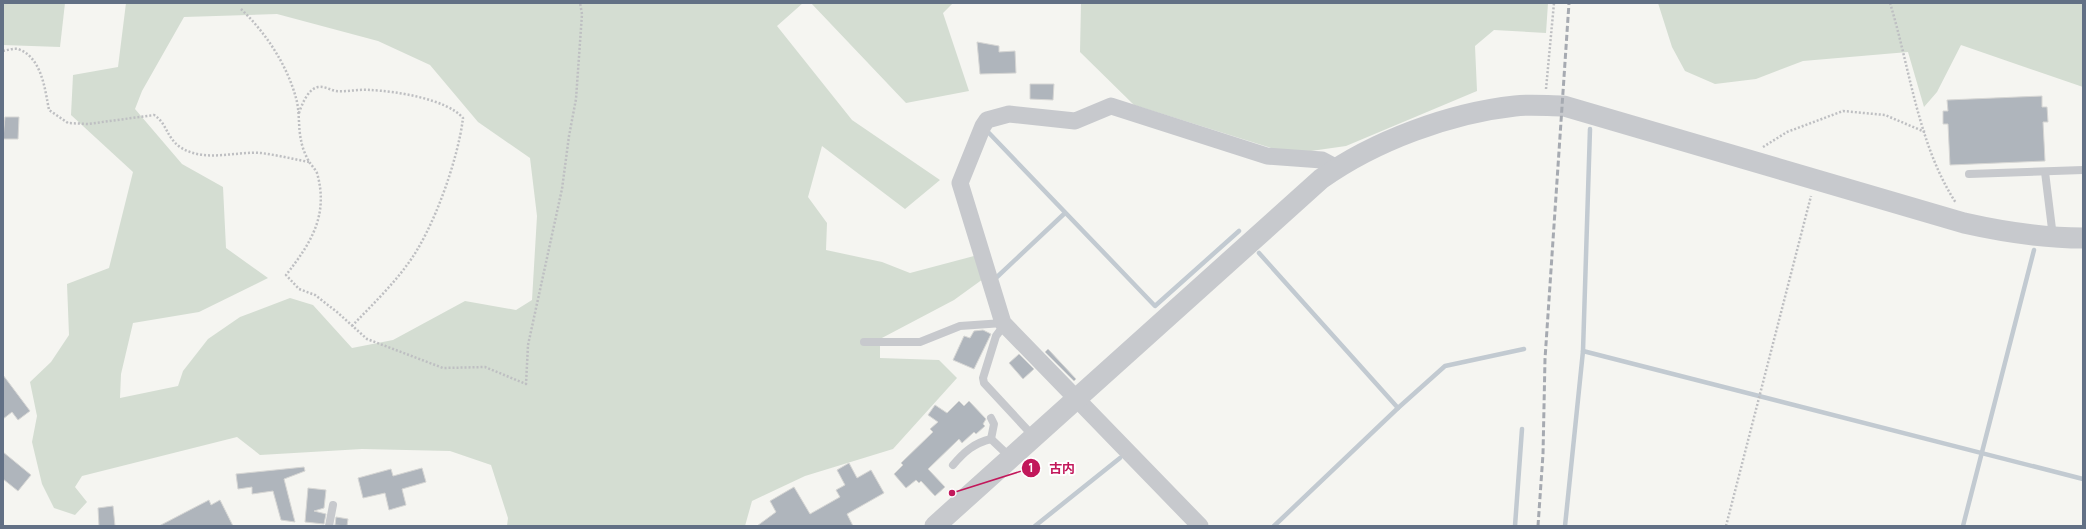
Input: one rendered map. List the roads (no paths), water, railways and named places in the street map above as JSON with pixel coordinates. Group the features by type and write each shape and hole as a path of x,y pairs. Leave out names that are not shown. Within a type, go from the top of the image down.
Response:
{"street":[{"path":"1200,526 1004,324 960,183 983,126 987,120 999,115 1009,114 1075,121 1112,106 1267,156 1322,160 1337,168"},
{"path":"935,526 1078,399 1320,179 1337,168 1386,143 1424,128 1470,114 1516,106 1564,106 1815,178 1964,223 2002,232 2054,238 2083,238"}],"lane":[{"path":"1969,174 2083,170"},
{"path":"2045,172 2054,238"},
{"path":"864,342 920,342 960,326 1004,324"},
{"path":"1004,324 996,336 982,378 984,383 1035,437"},
{"path":"991,418 994,424 991,439"},
{"path":"991,439 1011,459"},
{"path":"953,465 967,449 983,441 991,439"},
{"path":"329,526 333,505"}],"waterway":[{"path":"1565,526 1583,351 1590,129"},
{"path":"989,133 1155,306 1239,231"},
{"path":"997,277 1065,213"},
{"path":"1963,526 2034,250"},
{"path":"1259,253 1398,408"},
{"path":"1274,526 1398,408 1445,366 1524,349"},
{"path":"1583,351 2083,479"},
{"path":"1515,526 1522,429"},
{"path":"1035,526 1120,458"}],"railway":[{"path":"1538,526 1543,454 1545,359 1569,3"}],"place":[{"name":"古内","path":"952,493"}]}
